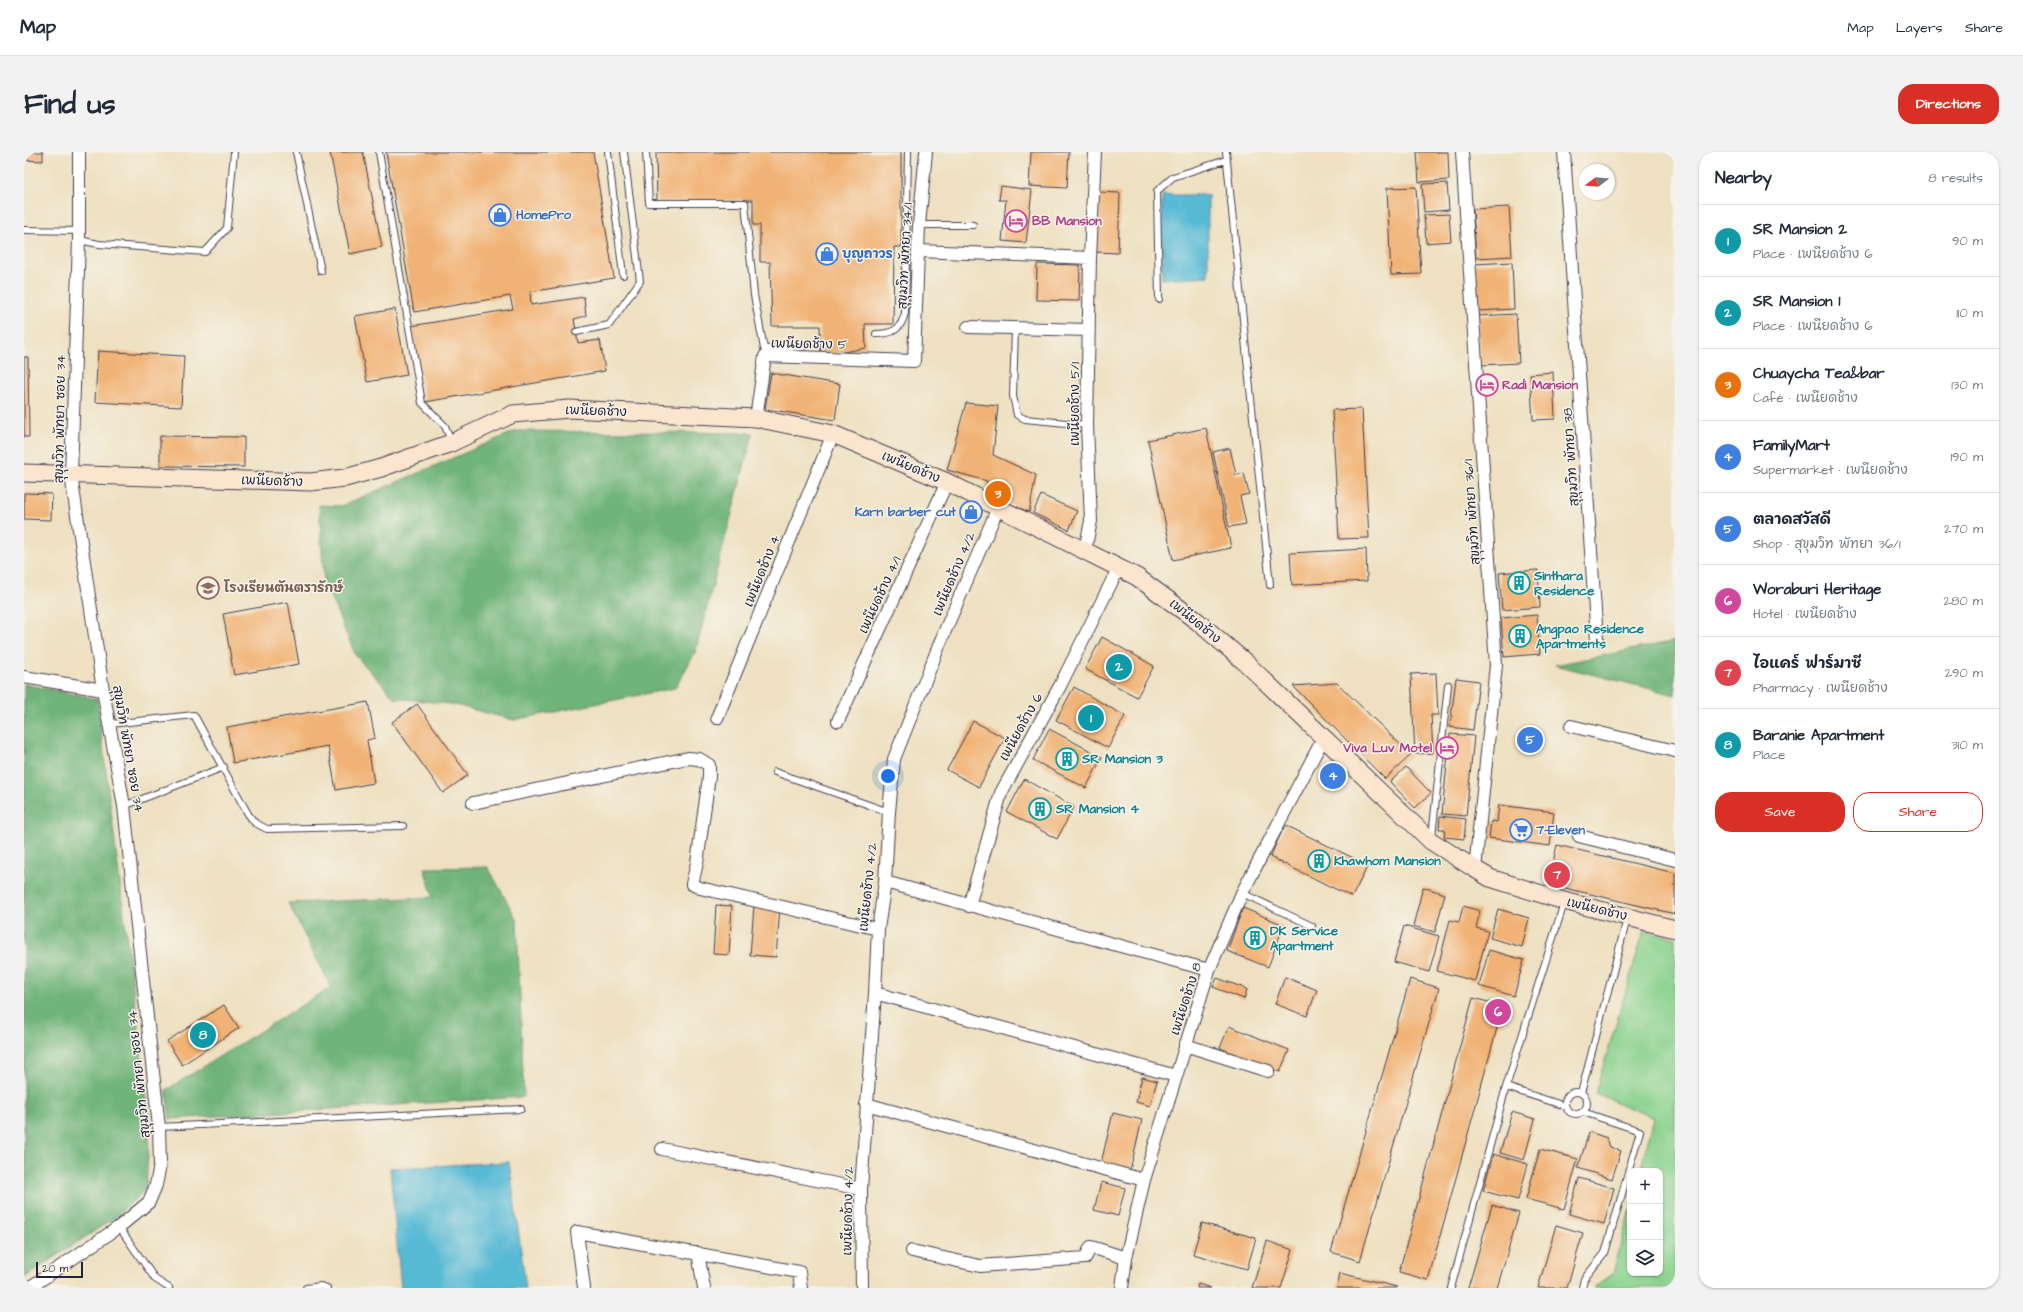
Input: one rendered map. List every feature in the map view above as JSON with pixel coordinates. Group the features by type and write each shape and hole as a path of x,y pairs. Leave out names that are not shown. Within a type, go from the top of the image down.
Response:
{"street":[{"name":"สุขุมวิท พัทยา ซอย 34","path":"29,1288 119,1227 149,1202 154,1190 160,1165 159,1127 124,806 103,690 71,474 80,235 79,152"},
{"name":"สุขุมวิท พัทยา 34/1","path":"914,361 919,224 926,152"},
{"name":"เพนียดช้าง 5/1","path":"1085,550 1091,521 1087,425 1090,330 1090,258 1095,152"},
{"name":"สุขุมวิท พัทยา 36/1","path":"1462,152 1496,665 1475,869"},
{"name":"สุขุมวิท พัทยา 38","path":"1564,152 1597,640"},
{"path":"919,251 1090,258"},
{"path":"968,327 1090,330"},
{"name":"เพนียดช้าง 5","path":"756,418 765,356 914,361"},
{"name":"เพนียดช้าง","path":"24,472 310,482 352,476 381,468 452,443 513,414 569,409 756,418 833,434 948,482 1085,550 1118,569 1137,577 1197,621 1246,663 1432,841 1490,878 1564,901 1675,929"},
{"name":"เพนียดช้าง 4","path":"717,718 833,434"},
{"name":"เพนียดช้าง 4/1","path":"838,721 948,482"},
{"name":"เพนียดช้าง 4/2","path":"862,1288 861,1189 866,1104 875,993 878,929 885,882 888,812 894,759 944,634 998,508"},
{"name":"เพนียดช้าง 6","path":"968,906 1000,792 1060,686 1118,569"},
{"path":"24,677 103,690"},
{"path":"1571,726 1675,751"},
{"name":"เพนียดช้าง 8","path":"1122,1288 1126,1258 1144,1180 1209,970 1242,893 1324,737"},
{"path":"473,803 688,758 699,759 709,765 709,777 697,863 692,884 700,888 878,929"},
{"path":"1579,836 1675,860"},
{"path":"885,882 968,906 1209,970"},
{"path":"875,993 1176,1076"},
{"path":"1186,1046 1268,1071"},
{"path":"866,1104 1144,1180"},
{"path":"662,1149 861,1189"},
{"path":"584,1288 577,1232 799,1272 801,1288"},
{"path":"912,1251 980,1266 1085,1258 1091,1247 1126,1258"},
{"path":"698,1253 704,1288"}],"lane":[{"path":"24,230 80,235 99,244 204,252 227,228 234,152"},
{"path":"296,152 320,271"},
{"path":"379,152 422,403 445,426 452,443"},
{"path":"608,152 623,275"},
{"path":"576,332 608,325 640,281 624,152"},
{"path":"646,152 649,203 745,203 754,295 764,349 803,348"},
{"path":"876,334 894,331 901,326 905,313 908,152"},
{"path":"1226,152 1270,585"},
{"path":"1160,299 1157,191 1173,177 1226,160"},
{"path":"919,224 973,224"},
{"path":"1015,328 1013,396 1017,415 1025,419 1087,425"},
{"path":"1432,841 1448,685"},
{"path":"110,724 194,715 224,767 248,814 255,823 267,829 403,826"},
{"path":"124,806 224,767"},
{"path":"775,772 888,812"},
{"path":"1242,893 1312,926"},
{"path":"1451,1288 1506,1087 1564,901"},
{"path":"1581,1093 1627,917"},
{"path":"1506,1087 1565,1106 1573,1114 1583,1112 1640,1131 1605,1253 1584,1279 1582,1288"},
{"path":"1565,1106 1567,1096 1574,1092 1581,1093 1587,1102 1583,1112"},
{"path":"159,1127 521,1109"},
{"path":"119,1227 155,1279 169,1288"},
{"path":"306,1288 321,1286 327,1288"}],"green space":[{"path":"516,431 753,433 695,653 675,688 514,720 451,704 395,698 356,656 324,582 319,505 341,506"},
{"path":"1675,641 1675,695 1555,665"},
{"path":"24,684 97,699 150,1123 146,1189 114,1218 24,1278"},
{"path":"488,867 517,920 524,1097 170,1119 166,1090 331,987 288,903 433,897 424,868"},
{"path":"1644,931 1675,938 1675,1288 1593,1288 1613,1274 1627,1220 1627,1276 1663,1276 1663,1168 1641,1168 1654,1118 1595,1093"}],"water":[{"path":"1162,195 1208,195 1208,276 1162,279"},
{"path":"509,1162 526,1288 401,1288 390,1168"}],"building":[{"path":"24,152 43,152 43,161 24,160"},
{"path":"330,152 363,152 382,247 350,254"},
{"name":"HomePro","path":"386,152 593,152 614,278 530,292 531,305 584,297 586,316 574,319 578,343 600,340 605,371 425,402 411,326 513,309 510,296 414,312"},
{"name":"บุญถาวร","path":"656,152 901,152 901,247 894,247 893,324 865,324 866,348 821,356 820,326 772,326 770,262 760,262 760,225 753,225 753,200 657,202"},
{"path":"1031,152 1069,152 1067,188 1029,186"},
{"path":"1417,152 1448,152 1449,180 1419,182"},
{"path":"1447,183 1449,210 1424,212 1422,184"},
{"name":"BB Mansion","path":"1001,186 1032,190 1026,243 1002,241 1006,200 999,200"},
{"path":"1416,187 1421,274 1391,275 1387,188"},
{"path":"1097,192 1120,193 1118,253 1095,252"},
{"path":"1509,207 1512,256 1476,258 1473,209"},
{"path":"1449,214 1451,241 1426,243 1424,215"},
{"path":"1512,262 1514,309 1477,311 1475,264"},
{"path":"1037,264 1080,265 1079,301 1036,300"},
{"path":"395,309 407,375 367,382 355,316"},
{"path":"1516,314 1519,363 1481,365 1478,316"},
{"path":"98,351 184,356 181,407 95,402"},
{"path":"24,357 28,357 29,437 24,437"},
{"path":"1553,372 1555,419 1533,420 1530,374"},
{"path":"771,373 840,384 835,420 765,409"},
{"path":"966,403 998,406 993,455 1036,475 1029,512 985,493 987,481 947,470"},
{"path":"1362,409 1369,538 1339,539 1332,410"},
{"path":"1206,428 1231,548 1173,560 1148,440"},
{"path":"160,436 244,437 244,467 160,466"},
{"path":"1230,448 1236,475 1244,473 1249,494 1240,496 1246,524 1229,527 1213,452"},
{"path":"24,493 52,494 51,520 24,519"},
{"path":"1041,495 1077,511 1069,530 1033,513"},
{"path":"1366,549 1367,581 1292,585 1290,553"},
{"name":"Sinthara Residence","path":"1538,570 1540,607 1502,610 1499,573"},
{"path":"288,602 299,664 234,675 223,614"},
{"name":"Angpao Residence Apartments","path":"1537,615 1540,654 1504,657 1501,618"},
{"path":"1102,637 1154,666 1137,697 1085,669"},
{"path":"1436,673 1438,715 1431,715 1433,753 1415,754 1411,674"},
{"path":"1456,678 1479,681 1473,730 1450,727"},
{"path":"1337,683 1411,755 1385,779 1293,686"},
{"path":"1074,687 1125,716 1108,748 1056,720"},
{"path":"368,702 375,738 367,740 374,783 336,790 328,746 233,763 227,727"},
{"path":"417,704 468,775 443,793 392,722"},
{"path":"973,721 1005,738 979,787 947,770"},
{"name":"SR Mansion 3","path":"1049,729 1102,757 1086,788 1033,760"},
{"path":"1450,734 1474,736 1466,816 1442,814"},
{"path":"1406,767 1431,793 1415,808 1390,782"},
{"name":"SR Mansion 4","path":"1024,779 1074,807 1057,839 1007,812"},
{"name":"7-Eleven","path":"1499,805 1554,812 1550,846 1489,838 1491,821 1497,822"},
{"path":"1440,816 1466,819 1464,839 1444,837 1445,829 1439,829"},
{"name":"Khawhom Mansion","path":"1285,825 1368,865 1352,897 1270,857"},
{"path":"1557,845 1675,873 1675,914 1548,884"},
{"path":"1423,887 1445,894 1435,932 1413,926"},
{"path":"716,905 732,906 729,955 713,954"},
{"path":"754,906 780,907 776,957 750,955"},
{"path":"1463,906 1480,911 1476,928 1488,931 1475,981 1437,971 1450,920 1459,922"},
{"name":"DK Service Apartment","path":"1243,908 1284,925 1268,967 1227,951"},
{"path":"1498,909 1529,918 1522,947 1490,938"},
{"path":"1404,926 1439,936 1429,972 1394,962"},
{"path":"1489,950 1524,960 1514,996 1479,986"},
{"path":"1285,977 1317,990 1307,1016 1275,1004"},
{"path":"1217,978 1247,989 1244,999 1213,987"},
{"path":"1410,979 1439,988 1360,1261 1331,1252"},
{"path":"1473,998 1503,1006 1428,1280 1399,1272"},
{"path":"224,1005 239,1028 182,1065 167,1041"},
{"path":"1229,1026 1289,1050 1280,1072 1220,1048"},
{"path":"1142,1077 1157,1081 1150,1106 1136,1102"},
{"path":"1512,1112 1535,1119 1524,1160 1500,1153"},
{"path":"1113,1113 1142,1120 1130,1170 1101,1163"},
{"path":"1589,1132 1607,1138 1610,1147 1621,1151 1612,1179 1578,1168"},
{"path":"1540,1149 1578,1159 1564,1209 1526,1199"},
{"path":"1493,1154 1528,1164 1518,1200 1483,1191"},
{"path":"1579,1178 1614,1188 1604,1224 1569,1214"},
{"path":"1101,1182 1125,1188 1118,1216 1094,1210"},
{"path":"1492,1205 1519,1213 1497,1288 1468,1288"},
{"path":"1202,1223 1256,1238 1247,1269 1193,1254"},
{"path":"1556,1225 1583,1233 1567,1288 1538,1288"},
{"path":"1267,1241 1293,1250 1281,1288 1252,1288"},
{"path":"1340,1273 1397,1287 1397,1288 1337,1288"},
{"path":"1198,1284 1211,1288 1197,1288"}],"place":[{"name":"HomePro","path":"500,215"},
{"name":"BB Mansion","path":"1016,221"},
{"name":"บุญถาวร","path":"827,254"},
{"name":"Radi Mansion","path":"1487,385"},
{"name":"Chuaycha Tea&bar","path":"998,494"},
{"name":"Karn barber cut","path":"971,512"},
{"name":"Sinthara Residence","path":"1519,583"},
{"name":"โรงเรียนตันตรารักษ์","path":"208,588"},
{"name":"Angpao Residence Apartments","path":"1520,636"},
{"name":"SR Mansion 1","path":"1119,667"},
{"name":"SR Mansion 2","path":"1091,718"},
{"name":"ตลาดสวัสดี","path":"1530,740"},
{"name":"Viva Luv Motel","path":"1447,748"},
{"name":"SR Mansion 3","path":"1067,759"},
{"name":"FamilyMart","path":"1333,776"},
{"name":"SR Mansion 4","path":"1040,809"},
{"name":"7-Eleven","path":"1521,830"},
{"name":"Khawhom Mansion","path":"1319,861"},
{"name":"ไอแคร์ ฟาร์มาซี","path":"1557,875"},
{"name":"DK Service Apartment","path":"1255,938"},
{"name":"Woraburi Heritage","path":"1498,1012"},
{"name":"Baranie Apartment","path":"203,1035"}]}
